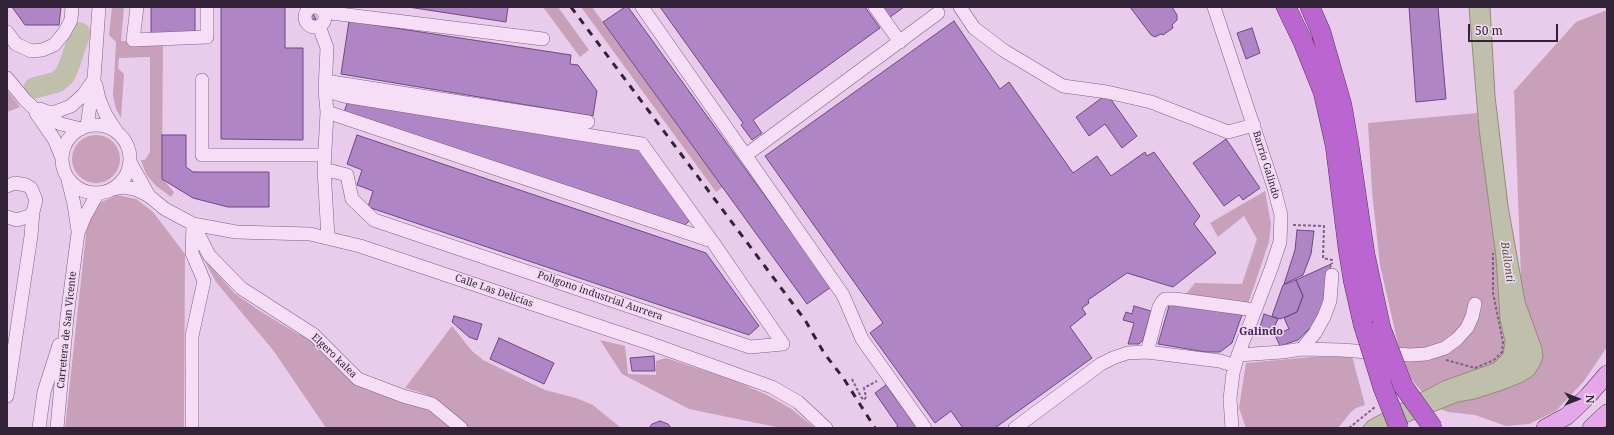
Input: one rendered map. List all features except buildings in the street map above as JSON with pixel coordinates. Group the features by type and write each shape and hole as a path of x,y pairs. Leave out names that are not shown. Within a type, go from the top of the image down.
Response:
{"highway":[{"path":"1286,7 1303,42 1323,92 1335,145 1353,280 1383,388 1398,428"},
{"path":"1310,7 1323,39 1342,106 1360,221 1375,302 1389,351 1403,386 1433,428"}],"main road":[{"path":"1545,428 1567,416 1588,396 1607,374"},
{"path":"1591,428 1607,413"},
{"path":"1598,428 1607,413"}],"street":[{"path":"7,32 16,44 31,50 42,50 48,48 54,45 64,33 71,20 72,7"},
{"path":"94,79 104,110 117,132 127,145 130,162 125,178 112,189 98,193 84,191 77,188 67,177 62,165 62,158 63,151 70,138 84,127 94,79 99,7"},
{"path":"137,7 133,40 207,37 207,7"},
{"path":"323,12 325,18 319,26 313,26 307,22 305,16 306,8 316,7 323,12 542,39"},
{"path":"642,7 843,295 862,339 925,428"},
{"path":"875,7 900,42"},
{"path":"960,7 974,28 1003,50 1063,86 1107,92 1151,102 1228,132 1254,125"},
{"name":"Barrio Galindo","path":"1214,7 1274,188 1280,215 1281,230 1280,242 1271,269 1237,361 1230,399 1232,428"},
{"path":"746,155 938,14"},
{"path":"319,26 327,48 325,86 327,112 324,169 328,238"},
{"path":"7,78 31,106 54,139 62,158"},
{"path":"31,106 47,112 63,110 71,106 83,95 94,79"},
{"path":"202,80 202,155 325,155"},
{"path":"325,86 588,122"},
{"name":"Poligono industrial Aurrera","path":"324,169 347,175 352,199 374,220 750,347 783,344 712,241 642,144 344,96 325,86"},
{"path":"31,106 41,115 60,124 84,127 103,126 117,132"},
{"path":"327,112 712,241"},
{"name":"Calle Las Delicias","path":"130,162 149,196"},
{"name":"Carretera de San Vicente","path":"57,428 78,233 74,204 67,177"},
{"path":"7,186 15,183 21,183 31,188 36,200 33,212 31,236 7,396"},
{"name":"Calle Las Delicias","path":"112,189 123,187 135,189 149,196 165,209 193,224 236,232 310,234 360,246 646,342 772,387 798,402 826,428"},
{"name":"Carretera de San Vicente","path":"78,233 85,216 98,193"},
{"path":"7,217 17,220 23,219 33,212"},
{"path":"192,428 192,336 204,281 192,253 193,224"},
{"name":"Elgero kalea","path":"193,224 209,255 240,288 314,335 358,379 403,396 432,404 461,428"},
{"path":"1302,349 1315,333 1324,317 1330,301 1332,275"},
{"path":"1147,352 1159,307 1165,299 1175,299 1255,310"},
{"path":"1015,428 1102,364 1127,353 1147,352 1220,361 1237,361 1302,349 1348,350 1410,355 1426,354 1445,348 1457,339 1466,328 1472,317 1475,304"},
{"path":"39,428 44,392 68,317"}],"path":[{"path":"1290,225 1324,226 1324,258 1332,260 1332,275"},
{"path":"1426,354 1475,368 1494,360 1502,352 1503,342 1493,293 1493,253"},
{"path":"852,379 861,398 864,400 866,397 864,388 887,375"}],"shaded area":[{"path":"112,7 124,7 121,41 163,42 162,178 174,192 171,197 155,185 146,174 141,160 145,160 150,152 150,57 119,58 118,68 124,74 121,118 116,109 113,96 116,42 109,35"},
{"path":"543,7 558,7 589,50 580,57"},
{"path":"581,7 592,7 723,187 716,192"},
{"path":"1607,10 1607,347 1584,381 1556,411 1529,424 1506,426 1475,415 1448,412 1435,407 1532,341 1521,278 1514,91 1576,22"},
{"path":"7,90 20,107 7,112"},
{"path":"1477,113 1496,257 1500,319 1505,348 1503,354 1494,363 1443,381 1422,392 1411,379 1398,344 1380,265 1372,191 1368,123"},
{"path":"91,135 101,135 113,142 120,154 120,164 113,176 101,183 91,183 83,179 76,172 72,164 72,154 76,146 83,139"},
{"path":"1265,191 1271,224 1269,242 1248,304 1185,295 1195,283 1242,284 1257,239 1244,216 1218,237 1210,223"},
{"path":"117,195 136,199 153,212 185,254 184,428 65,428 87,225 97,204"},
{"path":"202,256 234,293 298,334 313,340 348,376 423,405 453,428 326,428 273,350 216,282"},
{"path":"452,326 472,351 483,360 545,390 576,398 593,405 621,428 467,428 455,415 436,399 405,388"},
{"path":"600,340 625,346 628,374 656,375 656,361 666,358 733,380 767,395 790,408 815,428 781,428 689,409 622,374"},
{"path":"1352,356 1365,405 1356,408 1351,412 1338,428 1246,428 1239,408 1246,363 1311,357"}],"water":[{"name":"Ballonti","path":"1469,7 1490,7 1495,96 1508,206 1525,301 1542,348 1543,357 1534,375 1523,382 1503,390 1475,399 1458,402 1393,428 1362,428 1368,421 1422,392 1443,381 1494,363 1503,354 1505,342 1500,319 1496,257 1479,129"}],"waterway":[{"path":"34,88 57,82 65,75 80,33"}],"railway":[{"path":"571,7 805,320 824,353 844,379 875,428"}],"district":[{"name":"Galindo","path":"1261,332"}]}
